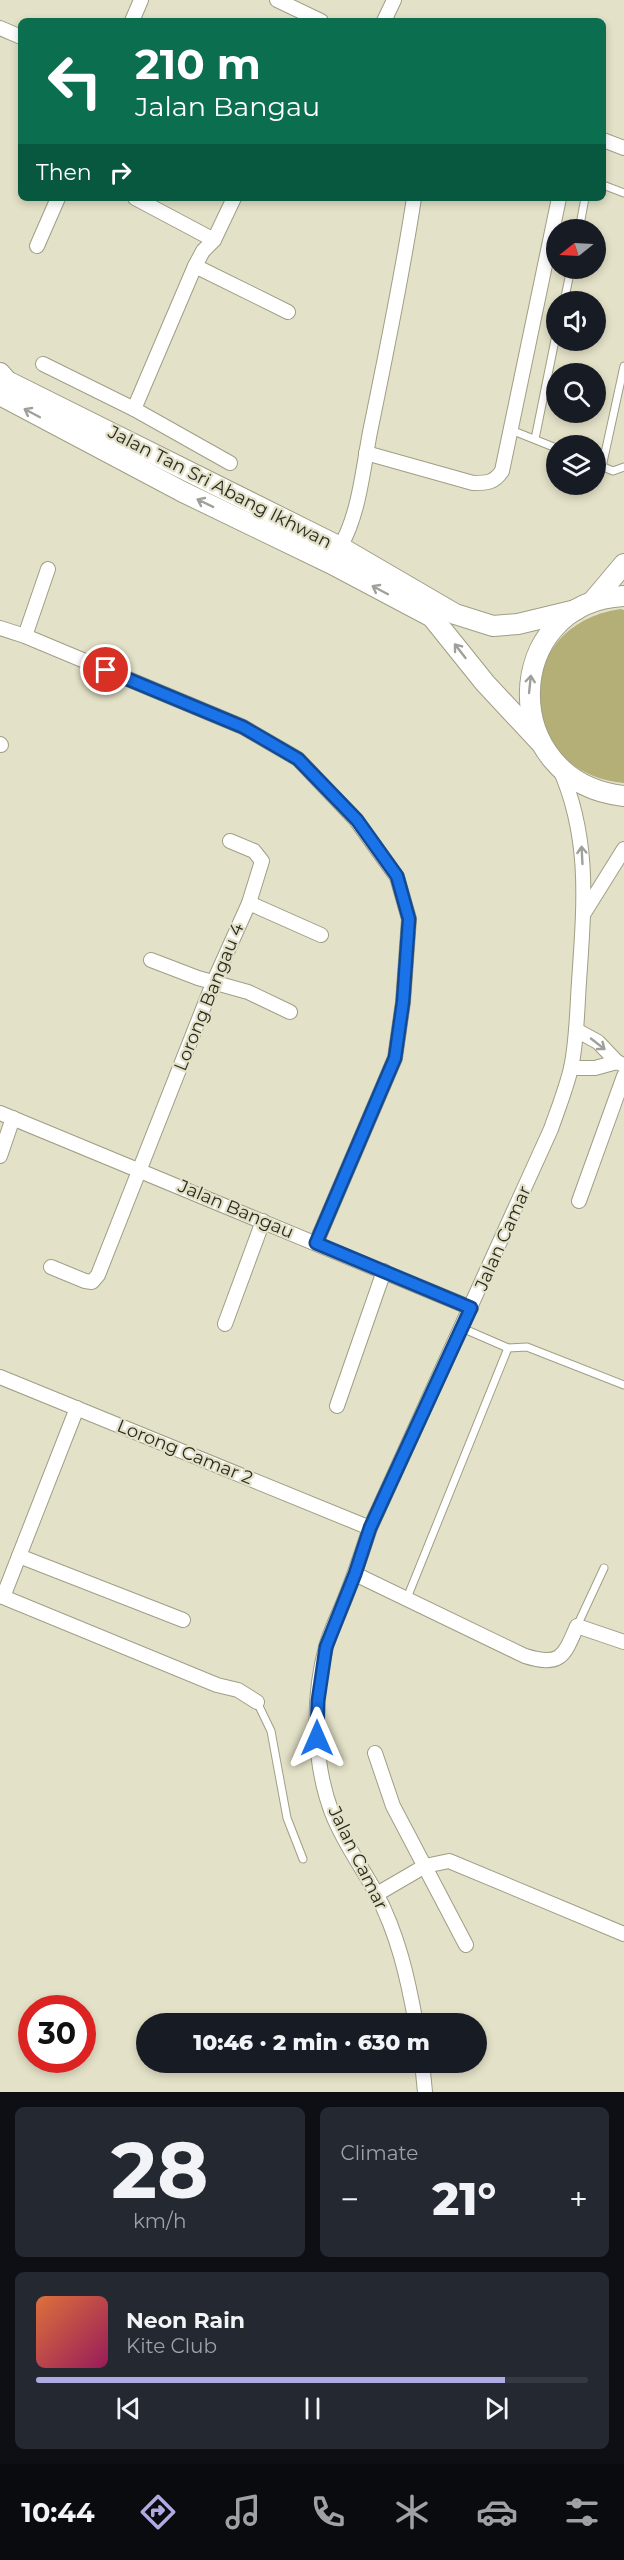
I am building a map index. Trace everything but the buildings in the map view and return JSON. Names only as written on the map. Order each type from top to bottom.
[{"type":"street","points":[[133,18],[141,0]]},
{"type":"street","points":[[277,0],[315,18]]},
{"type":"street","points":[[385,18],[394,0]]},
{"type":"street","points":[[0,28],[18,36]]},
{"type":"street","points":[[606,141],[624,148]]},
{"type":"street","points":[[37,246],[57,201]]},
{"type":"street","points":[[141,201],[214,240]]},
{"type":"street","points":[[134,409],[195,266],[203,251],[214,240],[233,201]]},
{"type":"street","points":[[340,547],[348,534],[366,453],[403,270],[414,201]]},
{"type":"street","points":[[366,453],[473,483],[488,483],[496,479],[502,471],[558,201]]},
{"type":"street","points":[[195,266],[288,312]]},
{"type":"street","points":[[43,364],[134,409],[230,463]]},
{"type":"street","name":"Jalan Tan Sri Abang Ikhwan","points":[[0,374],[7,381],[340,547],[435,611]]},
{"type":"street","name":"Jalan Tan Sri Abang Ikhwan","points":[[0,395],[183,492],[435,611]]},
{"type":"street","points":[[540,742],[531,713],[531,677],[542,645],[557,626],[584,606],[624,564]]},
{"type":"street","points":[[25,636],[48,569]]},
{"type":"street","points":[[435,611],[493,626],[518,624],[624,596]]},
{"type":"street","points":[[435,611],[485,683],[540,742],[559,767],[584,785],[598,791],[624,796]]},
{"type":"street","points":[[0,628],[25,636],[243,727],[298,759],[357,820],[397,876],[409,919],[403,1002],[395,1058],[316,1243]]},
{"type":"street","name":"Jalan Camar","points":[[414,2013],[406,1970],[377,1894],[356,1861],[333,1814],[323,1778],[317,1738],[318,1701],[326,1647],[355,1574],[370,1528],[551,1129],[571,1068],[576,1030],[583,914],[580,832],[569,790],[559,767]]},
{"type":"street","name":"Lorong Bangau 4","points":[[51,1267],[85,1281],[92,1282],[98,1275],[214,981],[249,903],[262,861],[254,851],[230,841]]},
{"type":"street","name":"Jalan Camar","points":[[583,914],[624,849]]},
{"type":"street","points":[[249,903],[321,935]]},
{"type":"street","points":[[151,960],[198,978],[248,992],[290,1012]]},
{"type":"street","points":[[576,1030],[598,1042],[621,1063]]},
{"type":"street","points":[[571,1068],[595,1068],[621,1063]]},
{"type":"street","points":[[579,1201],[624,1076]]},
{"type":"street","points":[[0,1156],[7,1115]]},
{"type":"street","name":"Jalan Bangau","points":[[7,1115],[471,1308]]},
{"type":"street","points":[[225,1324],[263,1221]]},
{"type":"street","points":[[337,1406],[384,1271]]},
{"type":"street","name":"Lorong Camar 2","points":[[0,1377],[370,1528]]},
{"type":"street","points":[[77,1408],[2,1596],[217,1685],[238,1690],[257,1702]]},
{"type":"street","points":[[19,1556],[183,1620]]},
{"type":"street","points":[[355,1574],[525,1656],[542,1661],[553,1660],[564,1655],[577,1626],[624,1641]]},
{"type":"street","points":[[375,1753],[393,1806],[466,1945]]},
{"type":"street","points":[[377,1894],[425,1866],[449,1861],[624,1934]]},
{"type":"street","points":[[423,2073],[425,2092]]},
{"type":"lane","points":[[606,186],[624,193]]},
{"type":"lane","points":[[581,219],[584,201]]},
{"type":"lane","points":[[535,440],[553,351]]},
{"type":"lane","points":[[606,437],[624,366]]},
{"type":"lane","points":[[511,430],[546,444]]},
{"type":"lane","points":[[606,468],[613,471],[624,467]]},
{"type":"lane","points":[[462,1328],[508,1348],[527,1347],[624,1385]]},
{"type":"lane","points":[[407,1598],[508,1348]]},
{"type":"lane","points":[[577,1626],[604,1568]]},
{"type":"lane","points":[[257,1702],[271,1731],[287,1818],[303,1859]]},
{"type":"shaded area","points":[[624,610],[624,783],[587,773],[561,754],[544,728],[538,698],[543,668],[558,642],[584,621]]},
{"type":"route","points":[[106,670],[243,727],[298,759],[357,820],[397,876],[409,919],[403,1002],[395,1058],[316,1243],[471,1308],[370,1528],[355,1574],[326,1647],[318,1701],[317,1738]]}]
